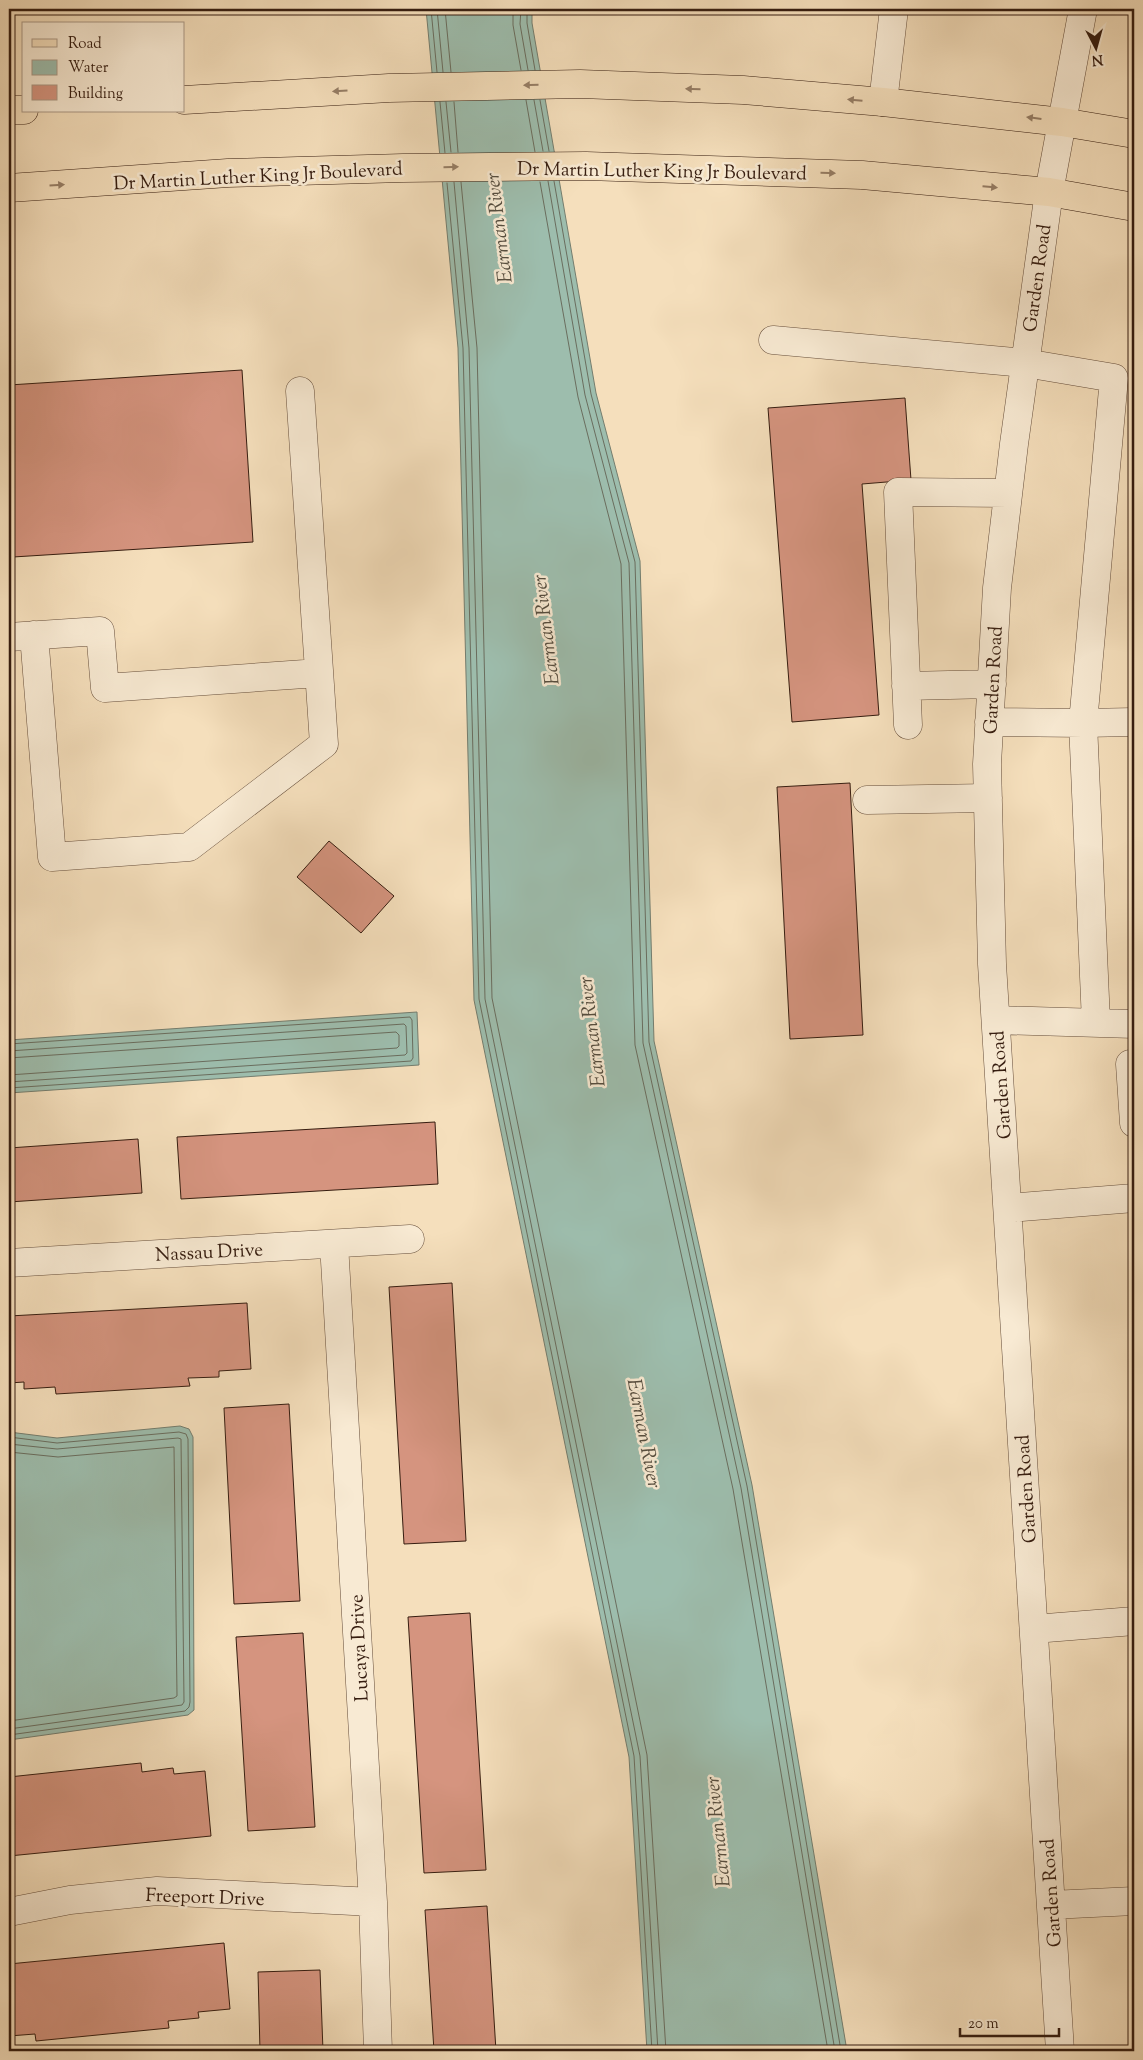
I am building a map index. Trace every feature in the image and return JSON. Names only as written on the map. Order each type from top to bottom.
[{"type":"main road","points":[[185,100],[389,88],[580,84],[743,90],[883,102],[1062,122],[1134,134]]},
{"type":"main road","points":[[9,110],[22,110]]},
{"type":"main road","name":"Dr Martin Luther King Jr Boulevard","points":[[9,188],[228,173],[402,168],[586,166],[862,175],[1049,192],[1134,207]]},
{"type":"street","points":[[883,102],[894,9]]},
{"type":"street","name":"Garden Road","points":[[1060,2051],[992,964],[987,764],[997,588],[1008,493],[1049,192],[1083,9]]},
{"type":"street","points":[[773,340],[1025,363],[1124,376],[1083,724],[1096,1022]]},
{"type":"street","points":[[300,390],[324,744],[189,847],[52,857],[21,636],[100,631],[105,688],[319,673]]},
{"type":"street","points":[[908,726],[898,492],[1008,493]]},
{"type":"street","points":[[906,686],[992,684]]},
{"type":"street","points":[[989,722],[1083,724],[1134,722]]},
{"type":"street","points":[[867,800],[988,798]]},
{"type":"street","points":[[996,1020],[1134,1024]]},
{"type":"street","points":[[1130,1064],[1134,1123]]},
{"type":"street","points":[[1008,1208],[1134,1198]]},
{"type":"street","name":"Nassau Drive","points":[[9,1263],[410,1239]]},
{"type":"street","name":"Lucaya Drive","points":[[334,1244],[372,1902],[378,2051]]},
{"type":"street","points":[[1034,1629],[1134,1621]]},
{"type":"street","name":"Freeport Drive","points":[[9,1912],[70,1900],[157,1891],[372,1902]]},
{"type":"street","points":[[1051,1905],[1134,1901]]},
{"type":"water","name":"Earman River","points":[[426,9],[532,9],[532,23],[596,393],[640,561],[654,1041],[752,1485],[847,2051],[647,2051],[629,1757],[474,1000],[458,348]]},
{"type":"water","points":[[417,1012],[419,1065],[9,1093],[9,1040]]},
{"type":"water","points":[[180,1426],[189,1429],[193,1437],[194,1710],[188,1715],[9,1740],[9,1432],[57,1438]]},
{"type":"building","points":[[242,370],[253,542],[13,557],[9,497],[9,385]]},
{"type":"building","points":[[905,398],[911,480],[862,484],[879,715],[792,722],[768,408]]},
{"type":"building","points":[[1129,772],[1134,772],[1134,854]]},
{"type":"building","points":[[850,783],[863,1035],[790,1039],[777,787]]},
{"type":"building","points":[[329,841],[394,896],[361,933],[297,877]]},
{"type":"building","points":[[435,1122],[438,1184],[181,1199],[177,1137]]},
{"type":"building","points":[[138,1139],[142,1193],[9,1202],[9,1148]]},
{"type":"building","points":[[452,1283],[466,1541],[404,1544],[389,1287]]},
{"type":"building","points":[[247,1303],[251,1369],[219,1371],[219,1377],[188,1378],[190,1386],[56,1394],[55,1387],[24,1389],[24,1382],[9,1383],[9,1316]]},
{"type":"building","points":[[289,1404],[300,1601],[234,1604],[224,1408]]},
{"type":"building","points":[[470,1613],[486,1870],[424,1873],[408,1617]]},
{"type":"building","points":[[303,1633],[315,1827],[248,1831],[236,1637]]},
{"type":"building","points":[[141,1763],[142,1772],[173,1768],[174,1774],[205,1771],[211,1836],[9,1856],[9,1777]]},
{"type":"building","points":[[487,1906],[496,2051],[434,2051],[425,1910]]},
{"type":"building","points":[[224,1943],[230,2009],[198,2012],[199,2018],[168,2021],[169,2028],[36,2041],[35,2034],[9,2036],[9,1964]]},
{"type":"building","points":[[320,1970],[323,2051],[260,2051],[258,1972]]}]
